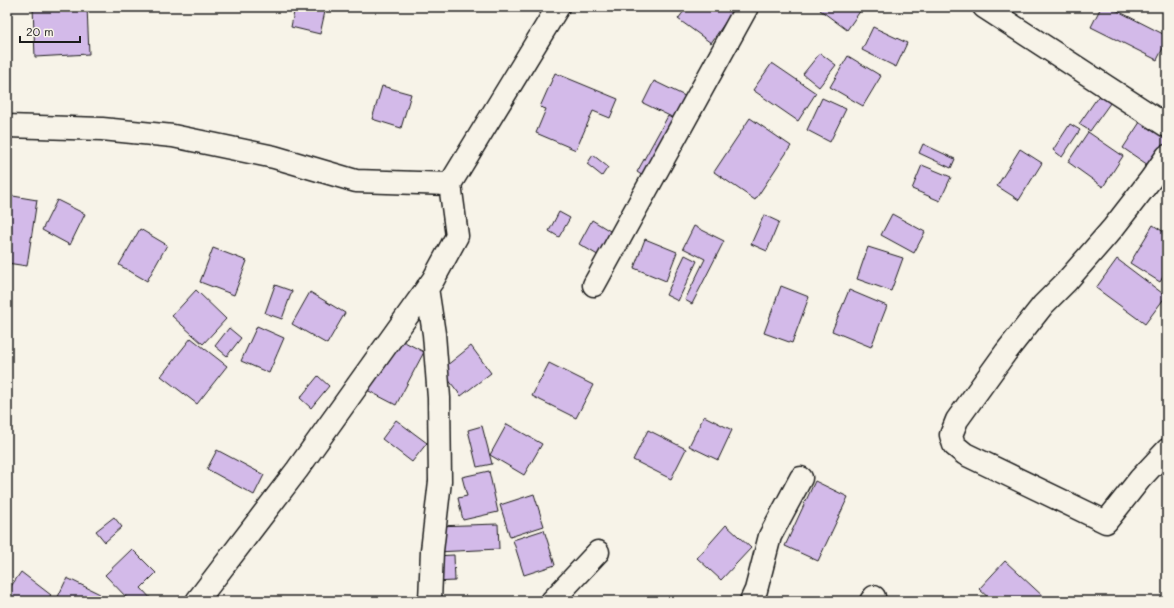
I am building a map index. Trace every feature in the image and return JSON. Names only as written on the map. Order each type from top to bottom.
[{"type":"street","points":[[197,601],[297,470],[433,280],[457,236],[450,184],[558,7]]},
{"type":"street","points":[[594,285],[747,7]]},
{"type":"street","points":[[984,7],[1167,126]]},
{"type":"street","points":[[7,126],[102,129],[173,136],[274,157],[356,181],[450,184]]},
{"type":"street","points":[[1167,156],[1113,228],[1044,306],[1006,352],[957,420],[951,435],[954,445],[965,454],[1106,522],[1140,479],[1167,450]]},
{"type":"street","points":[[427,288],[434,334],[439,414],[440,481],[432,551],[430,601]]},
{"type":"street","points":[[751,601],[756,590],[770,536],[801,478]]},
{"type":"street","points":[[552,601],[598,552]]},
{"type":"building","points":[[33,7],[87,7],[89,54],[35,57]]},
{"type":"building","points":[[295,7],[326,7],[320,34],[291,27]]},
{"type":"building","points":[[687,7],[728,7],[733,11],[711,43],[678,19]]},
{"type":"building","points":[[822,7],[863,7],[847,30],[820,10]]},
{"type":"building","points":[[1101,7],[1110,7],[1167,36],[1167,40],[1157,60],[1091,27]]},
{"type":"building","points":[[873,27],[907,43],[896,67],[862,50]]},
{"type":"building","points":[[820,53],[836,65],[819,87],[803,74]]},
{"type":"building","points":[[848,56],[881,76],[863,106],[830,87]]},
{"type":"building","points":[[772,63],[816,93],[798,121],[753,90]]},
{"type":"building","points":[[555,73],[618,99],[610,118],[593,111],[576,150],[536,133],[546,109],[540,107]]},
{"type":"building","points":[[654,81],[687,97],[676,119],[643,103]]},
{"type":"building","points":[[382,86],[411,94],[401,128],[372,119]]},
{"type":"building","points":[[1102,91],[1113,99],[1090,131],[1079,124]]},
{"type":"building","points":[[822,98],[846,109],[830,142],[807,130]]},
{"type":"building","points":[[668,116],[678,122],[646,178],[637,172]]},
{"type":"building","points":[[1144,116],[1167,132],[1167,144],[1151,167],[1123,148]]},
{"type":"building","points":[[750,118],[791,146],[755,200],[714,172]]},
{"type":"building","points":[[1070,124],[1080,130],[1062,157],[1053,150]]},
{"type":"building","points":[[1088,132],[1123,156],[1103,187],[1068,162]]},
{"type":"building","points":[[923,144],[955,159],[951,168],[919,153]]},
{"type":"building","points":[[1020,149],[1042,163],[1019,200],[997,186]]},
{"type":"building","points":[[593,155],[608,167],[602,176],[587,164]]},
{"type":"building","points":[[922,165],[951,177],[940,201],[912,189]]},
{"type":"building","points":[[7,195],[37,200],[27,266],[7,263]]},
{"type":"building","points":[[57,200],[85,214],[70,245],[42,230]]},
{"type":"building","points":[[559,212],[570,218],[559,237],[549,231]]},
{"type":"building","points":[[892,214],[925,232],[914,253],[881,235]]},
{"type":"building","points":[[764,215],[779,222],[767,251],[751,244]]},
{"type":"building","points":[[592,220],[615,234],[601,257],[579,244]]},
{"type":"building","points":[[1153,225],[1167,234],[1167,270],[1160,282],[1130,263]]},
{"type":"building","points":[[694,226],[724,241],[692,304],[685,300],[705,259],[683,248]]},
{"type":"building","points":[[140,229],[167,245],[147,281],[119,265]]},
{"type":"building","points":[[645,239],[677,252],[666,281],[634,268]]},
{"type":"building","points":[[868,247],[903,258],[891,291],[857,279]]},
{"type":"building","points":[[213,248],[247,261],[234,295],[200,282]]},
{"type":"building","points":[[685,255],[697,261],[678,301],[666,295]]},
{"type":"building","points":[[1117,259],[1166,296],[1145,324],[1096,288]]},
{"type":"building","points":[[275,285],[292,291],[282,319],[265,313]]},
{"type":"building","points":[[781,286],[809,297],[792,343],[764,333]]},
{"type":"building","points":[[196,290],[226,319],[203,344],[172,316]]},
{"type":"building","points":[[849,290],[887,306],[871,347],[832,331]]},
{"type":"building","points":[[310,292],[345,313],[327,344],[292,324]]},
{"type":"building","points":[[257,326],[284,338],[269,373],[241,361]]},
{"type":"building","points":[[229,328],[241,338],[227,356],[215,346]]},
{"type":"building","points":[[395,337],[424,352],[396,405],[367,390]]},
{"type":"building","points":[[191,338],[227,366],[197,404],[161,376]]},
{"type":"building","points":[[471,346],[491,373],[461,396],[441,370]]},
{"type":"building","points":[[549,363],[593,385],[576,418],[532,396]]},
{"type":"building","points":[[318,376],[329,386],[311,408],[300,398]]},
{"type":"building","points":[[704,416],[732,430],[718,460],[689,446]]},
{"type":"building","points":[[396,420],[427,443],[412,462],[382,439]]},
{"type":"building","points":[[507,424],[542,444],[524,475],[490,455]]},
{"type":"building","points":[[482,426],[492,464],[477,467],[468,430]]},
{"type":"building","points":[[648,430],[686,449],[671,479],[633,460]]},
{"type":"building","points":[[217,450],[264,475],[254,495],[207,469]]},
{"type":"building","points":[[489,471],[498,512],[463,520],[458,498],[467,496],[462,477]]},
{"type":"building","points":[[815,481],[848,497],[818,561],[785,546]]},
{"type":"building","points":[[534,494],[544,526],[510,537],[500,505]]},
{"type":"building","points":[[114,517],[122,527],[105,542],[96,531]]},
{"type":"building","points":[[498,524],[499,549],[436,552],[435,526]]},
{"type":"building","points":[[726,525],[751,548],[721,580],[697,558]]},
{"type":"building","points":[[544,530],[555,565],[524,575],[513,540]]},
{"type":"building","points":[[132,549],[156,573],[141,588],[153,601],[130,601],[105,575]]},
{"type":"building","points":[[454,555],[455,581],[435,582],[434,556]]},
{"type":"building","points":[[1005,561],[1047,600],[992,601],[979,589]]},
{"type":"building","points":[[21,572],[51,595],[46,601],[7,601],[7,592]]},
{"type":"building","points":[[67,578],[100,594],[97,601],[56,601]]}]
